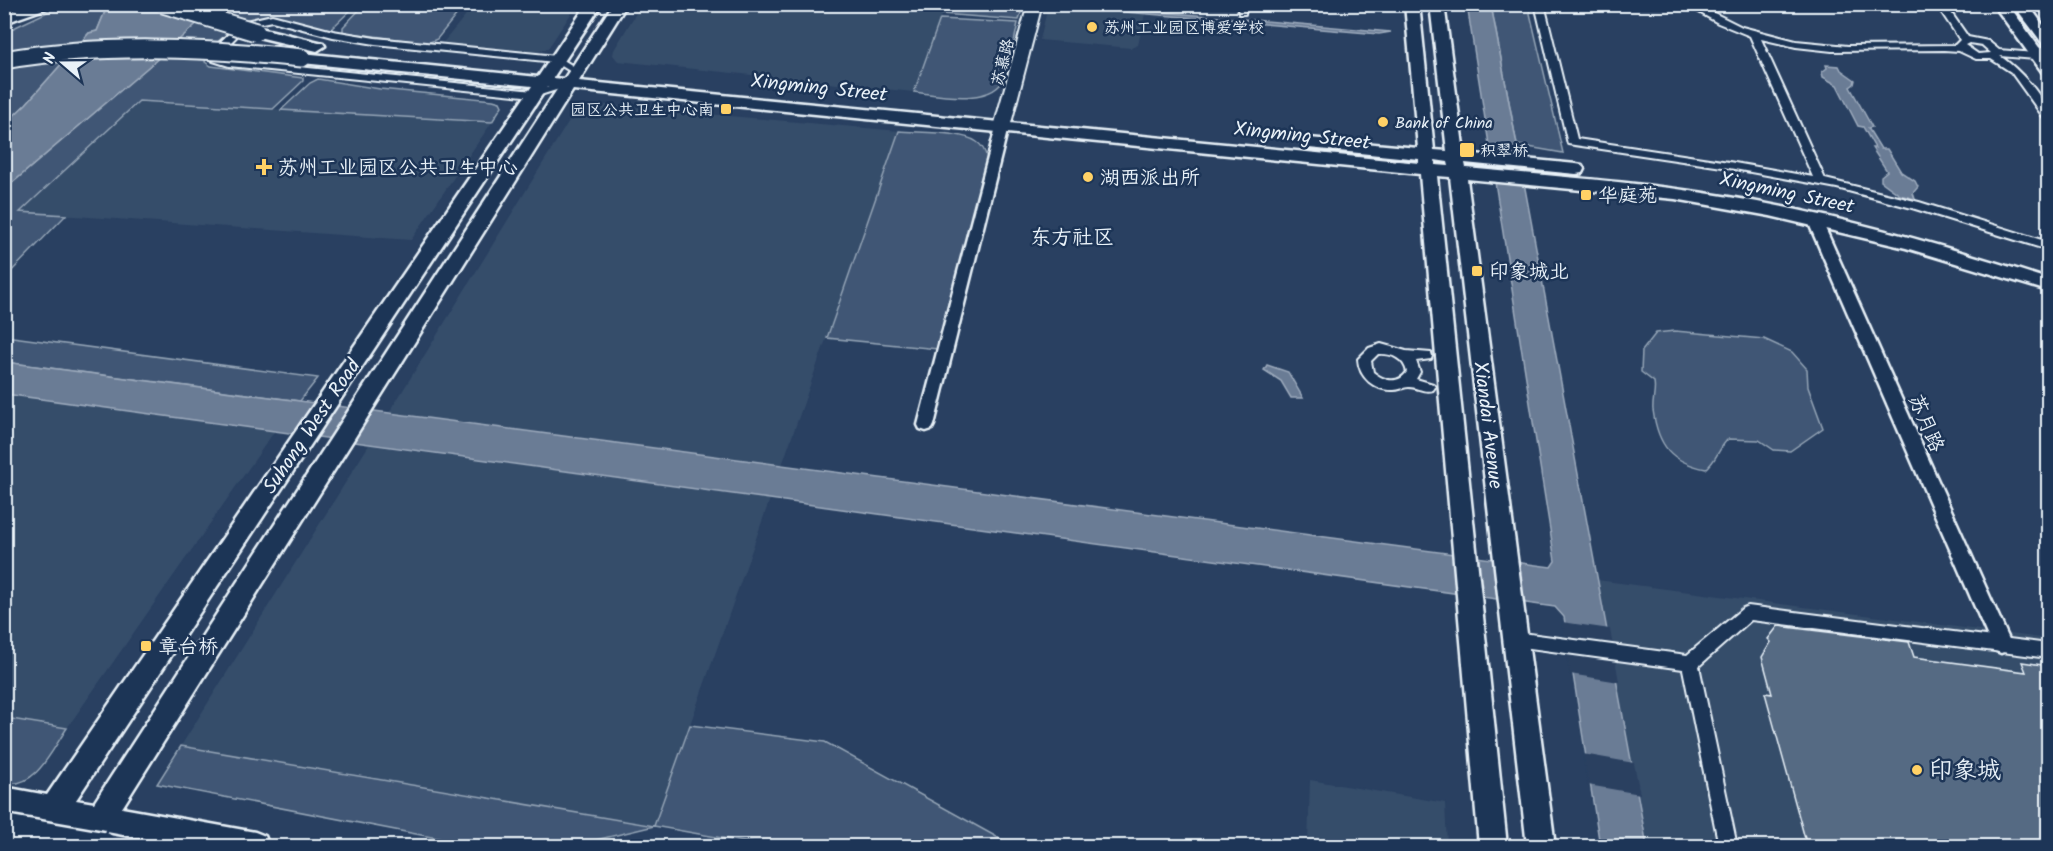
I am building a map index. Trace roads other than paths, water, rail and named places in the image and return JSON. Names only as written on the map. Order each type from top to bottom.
[{"type":"highway","points":[[6,12],[25,4]]},
{"type":"highway","points":[[6,12],[45,4]]},
{"type":"highway","points":[[163,4],[256,32],[317,46]]},
{"type":"highway","points":[[201,4],[227,21],[256,32]]},
{"type":"highway","points":[[4,60],[72,51],[134,47],[219,50],[302,58]]},
{"type":"highway","points":[[4,829],[102,833]]},
{"type":"main road","points":[[6,12],[36,4]]},
{"type":"main road","name":"Suhong West Road","points":[[28,846],[595,4]]},
{"type":"main road","name":"Suhong West Road","points":[[82,846],[102,833],[362,407],[620,4]]},
{"type":"main road","name":"苏慕路","points":[[1004,121],[1035,4]]},
{"type":"main road","name":"Xiandai Avenue","points":[[1412,4],[1493,846]]},
{"type":"main road","name":"Xiandai Avenue","points":[[1437,4],[1541,846]]},
{"type":"main road","points":[[2000,4],[2043,54],[2049,70]]},
{"type":"main road","points":[[2020,4],[2049,41]]},
{"type":"main road","points":[[317,46],[545,76]]},
{"type":"main road","points":[[302,58],[545,76]]},
{"type":"main road","name":"Xingming Street","points":[[545,76],[1530,172],[1672,180],[1777,197],[1904,227],[2049,271]]},
{"type":"main road","name":"Xingming Street","points":[[1530,172],[1685,195],[1814,219],[1904,241],[2049,285]]},
{"type":"main road","points":[[4,800],[54,810],[102,833],[255,846]]},
{"type":"street","points":[[1539,4],[1572,142],[1821,182],[1915,205],[2049,246]]},
{"type":"street","points":[[1689,4],[1713,19],[1753,32],[1821,48],[1874,48],[1963,44],[1979,41],[2014,70],[2049,116]]},
{"type":"street","points":[[1940,4],[1963,44],[1976,56],[1994,52],[2043,54]]},
{"type":"street","points":[[545,76],[332,34],[274,18],[244,24],[214,53],[215,58],[220,61],[238,64],[572,78]]},
{"type":"street","points":[[1753,32],[1821,182]]},
{"type":"street","points":[[926,425],[1004,121]]},
{"type":"street","name":"苏月路","points":[[1814,219],[2001,644]]},
{"type":"street","points":[[1404,356],[1413,367],[1412,378],[1393,386],[1370,377],[1363,365],[1364,359],[1374,351],[1390,350],[1404,356],[1426,356]]},
{"type":"street","points":[[1407,382],[1428,387]]},
{"type":"street","points":[[1515,639],[1690,663],[1748,613],[2049,651]]},
{"type":"street","points":[[1690,663],[1728,846]]},
{"type":"place","name":"苏州工业园区博爱学校","points":[[1092,27]]},
{"type":"place","name":"园区公共卫生中心南","points":[[726,109]]},
{"type":"place","name":"Bank of China","points":[[1383,122]]},
{"type":"place","name":"积翠桥","points":[[1467,150]]},
{"type":"place","name":"苏州工业园区公共卫生中心","points":[[264,167]]},
{"type":"place","name":"湖西派出所","points":[[1088,177]]},
{"type":"place","name":"华庭苑","points":[[1586,195]]},
{"type":"place","name":"印象城北","points":[[1477,271]]},
{"type":"place","name":"章台桥","points":[[146,646]]},
{"type":"place","name":"印象城","points":[[1917,770]]},
{"type":"district","name":"东方社区","points":[[1072,237]]}]
